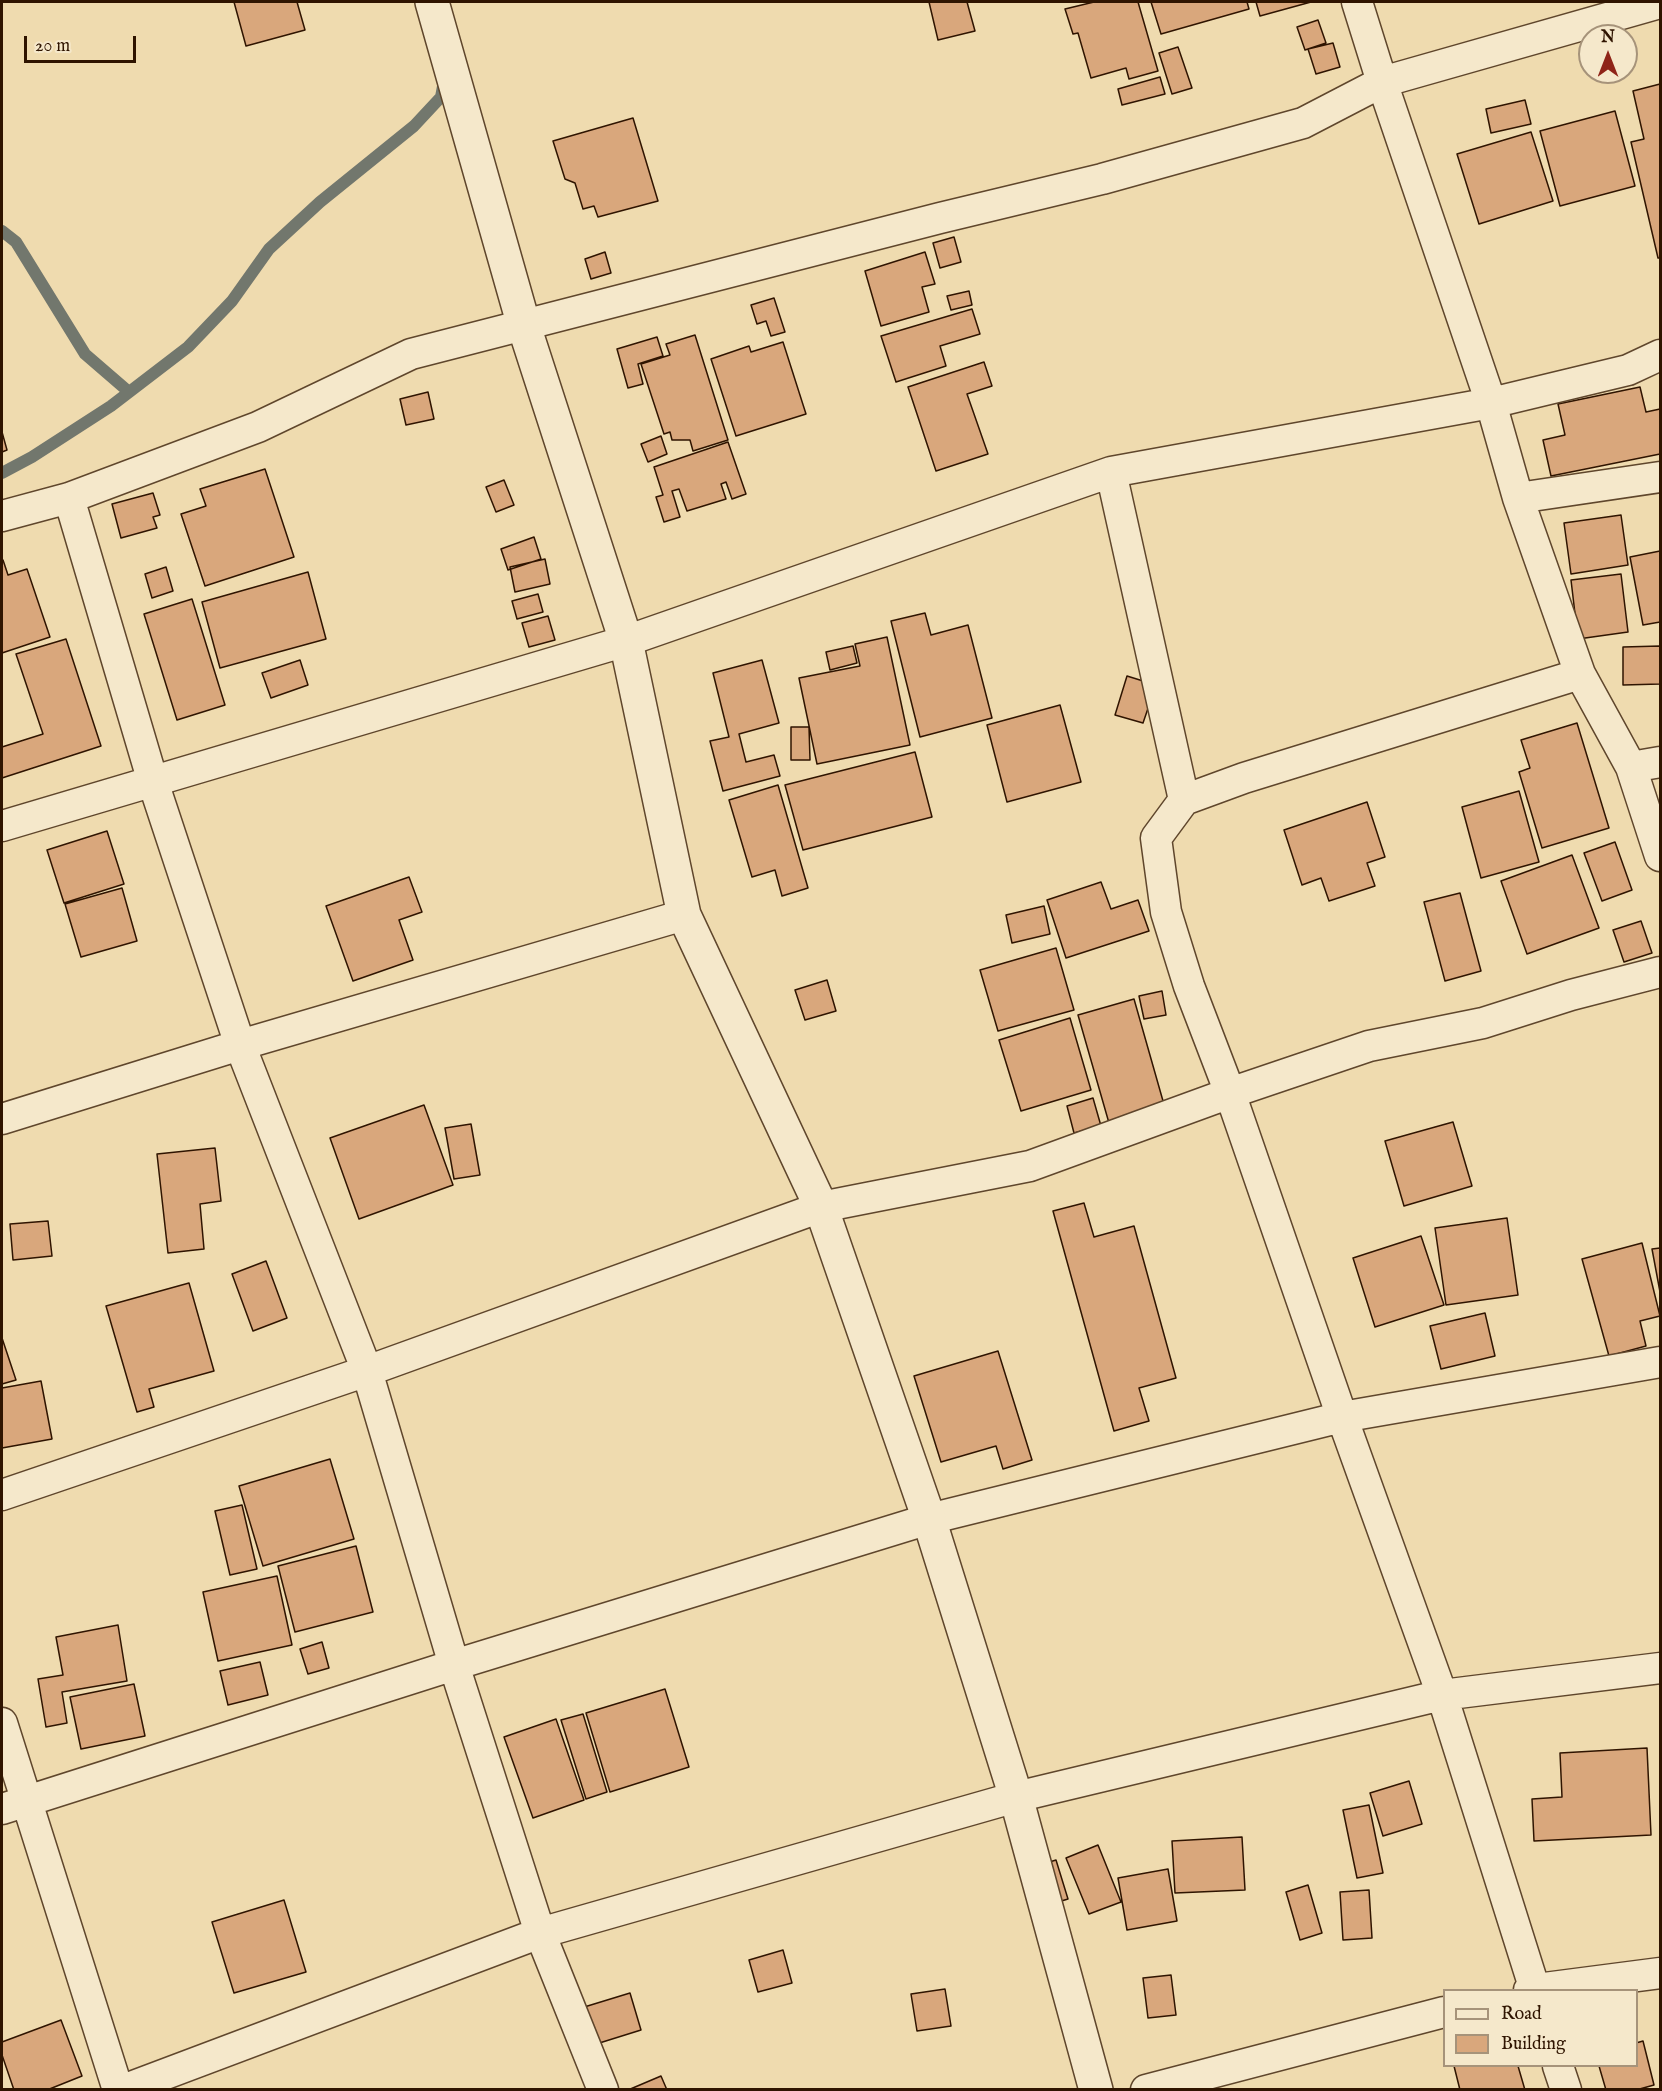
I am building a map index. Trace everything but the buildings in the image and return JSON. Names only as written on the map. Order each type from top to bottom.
[{"type":"street","points":[[432,2],[524,326],[626,641],[684,915],[820,1207],[929,1519],[1016,1797],[1096,2090]]},
{"type":"street","points":[[1357,2],[1491,403],[1518,498],[1580,674],[1631,767],[1660,856]]},
{"type":"street","points":[[2,516],[69,498],[258,427],[411,354],[940,218],[1102,179],[1303,123],[1382,82],[1660,3]]},
{"type":"street","points":[[2,825],[626,641],[1111,472],[1491,403],[1628,370],[1660,355]]},
{"type":"street","points":[[1111,472],[1184,800]]},
{"type":"street","points":[[1518,498],[1660,477]]},
{"type":"street","points":[[69,498],[153,782],[240,1045],[367,1371],[454,1665],[540,1933],[603,2090]]},
{"type":"street","points":[[1533,1989],[1442,1695],[1342,1418],[1230,1093],[1190,986],[1166,912],[1156,838],[1184,800],[1255,775],[1580,674]]},
{"type":"street","points":[[1631,767],[1660,762]]},
{"type":"street","points":[[2,1119],[240,1045],[684,915]]},
{"type":"street","points":[[2,1495],[367,1371],[820,1207],[1030,1166],[1230,1093],[1369,1046],[1483,1023],[1571,994],[1660,972]]},
{"type":"street","points":[[13,1805],[454,1665],[929,1519],[1342,1418],[1660,1362]]},
{"type":"street","points":[[123,2090],[540,1933],[1016,1797],[1442,1695],[1660,1668]]},
{"type":"street","points":[[2,1723],[13,1805],[117,2090]]},
{"type":"street","points":[[1540,1989],[1660,1973]]},
{"type":"street","points":[[1146,2090],[1443,2012]]},
{"type":"street","points":[[1558,2067],[1566,2090]]},
{"type":"waterway","points":[[2,473],[32,457],[111,406],[188,347],[232,301],[269,249],[320,202],[414,126],[441,97],[444,81]]},
{"type":"waterway","points":[[2,231],[16,242],[85,354],[129,392]]}]
